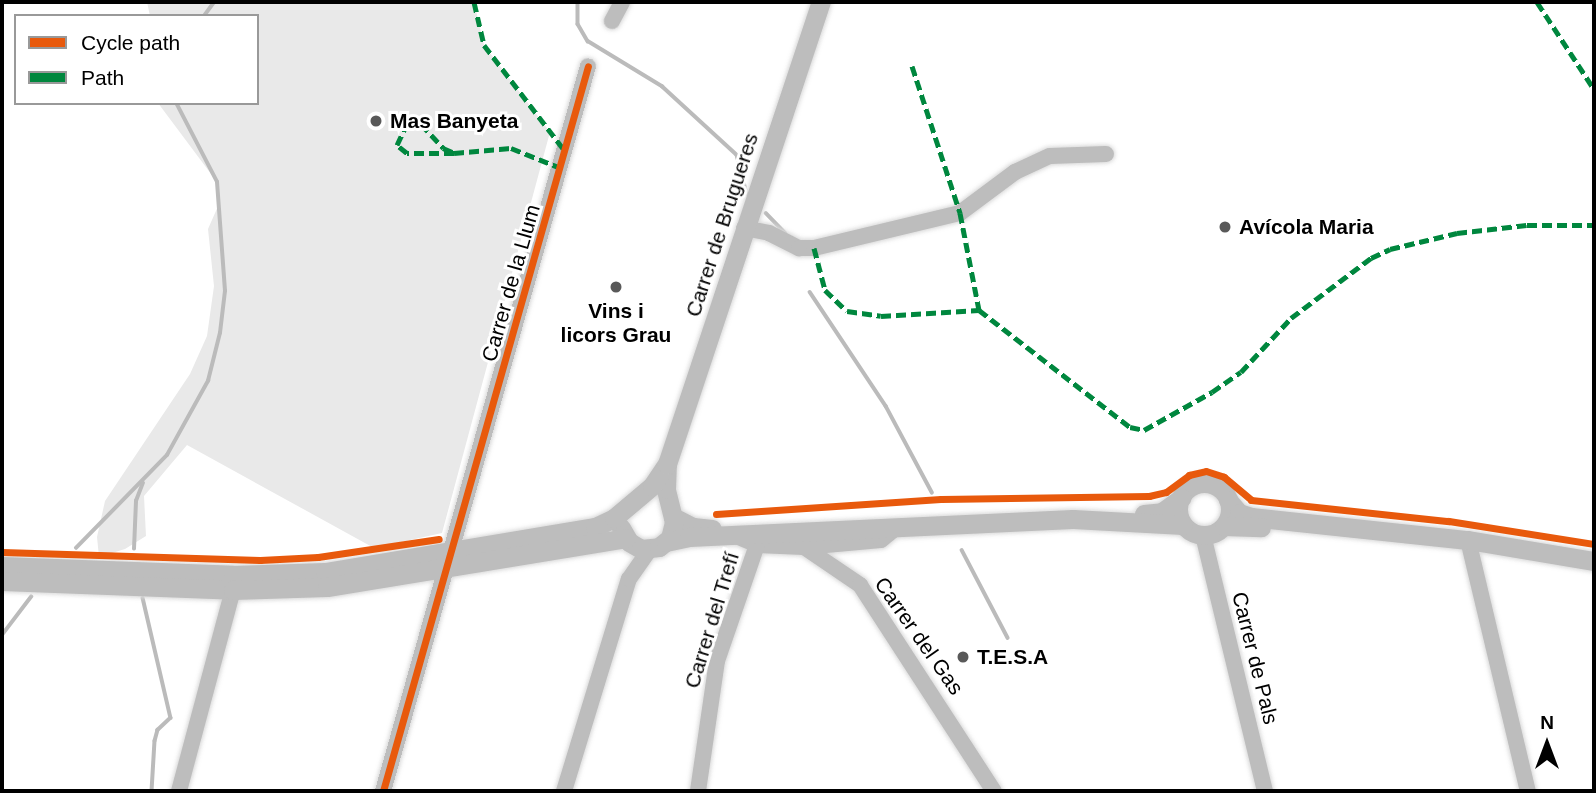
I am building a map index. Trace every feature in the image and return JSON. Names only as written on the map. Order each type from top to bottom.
[{"type":"main road","name":"Carrer de Brugueres","points":[[667,464],[821,2]]},
{"type":"main road","points":[[595,534],[632,503],[667,464]]},
{"type":"main road","points":[[658,546],[671,512],[667,464]]},
{"type":"main road","points":[[627,540],[621,524],[632,503],[653,497],[671,512],[709,530],[963,516],[1144,514],[1162,512],[1191,487],[1205,483],[1219,488],[1239,513],[1251,517],[1594,561]]},
{"type":"main road","points":[[1181,498],[1178,510],[1183,525]]},
{"type":"main road","points":[[1224,526],[1230,514],[1228,500]]},
{"type":"main road","points":[[4,571],[233,582],[452,559],[595,534],[658,546],[736,536],[1073,519],[1183,525],[1203,535],[1224,526],[1469,544],[1594,570]]},
{"type":"street","points":[[612,21],[622,2]]},
{"type":"street","name":"Carrer de la Llum","points":[[383,791],[452,559],[588,66]]},
{"type":"street","points":[[744,228],[769,233],[799,248],[814,248],[960,213],[1015,172],[1050,156],[1106,154]]},
{"type":"street","points":[[736,536],[757,545],[804,547],[881,540],[896,528]]},
{"type":"street","name":"Carrer de Pals","points":[[1203,535],[1265,791]]},
{"type":"street","points":[[564,791],[629,579],[627,540]]},
{"type":"street","points":[[1469,544],[1528,791]]},
{"type":"street","name":"Carrer del Trefí","points":[[698,791],[715,669],[757,545]]},
{"type":"street","points":[[629,579],[658,546]]},
{"type":"street","name":"Carrer del Gas","points":[[804,547],[860,585],[994,791]]},
{"type":"street","points":[[179,791],[233,582]]},
{"type":"shaded area","points":[[147,2],[474,2],[484,45],[550,132],[442,533],[374,548],[187,445],[144,496],[146,536],[125,549],[99,557],[97,537],[105,501],[190,374],[207,336],[214,286],[208,229],[219,204],[217,182],[159,105],[259,105],[259,14],[150,14]]},
{"type":"waterway","points":[[205,14],[214,2]]},
{"type":"waterway","points":[[578,2],[578,24],[588,41],[662,86],[737,155],[747,194]]},
{"type":"waterway","points":[[76,548],[167,455],[208,381],[220,333],[225,291],[217,182],[177,105]]},
{"type":"waterway","points":[[766,213],[785,233]]},
{"type":"waterway","points":[[810,292],[886,406],[932,492]]},
{"type":"waterway","points":[[134,549],[136,501],[143,483]]},
{"type":"waterway","points":[[962,550],[1008,638]]},
{"type":"waterway","points":[[2,635],[31,597]]},
{"type":"waterway","points":[[143,598],[171,718],[158,730],[155,741],[152,791]]},
{"type":"marked path","points":[[474,2],[484,45],[565,151]]},
{"type":"marked path","points":[[1537,2],[1594,89]]},
{"type":"marked path","points":[[912,66],[960,213],[979,310],[1130,427],[1144,430],[1212,392],[1241,372],[1291,318],[1371,258],[1390,249],[1457,233],[1527,225],[1594,225]]},
{"type":"marked path","points":[[454,153],[407,153],[397,145],[407,124],[421,124],[443,148],[454,153],[511,148],[561,168]]},
{"type":"marked path","points":[[814,248],[825,290],[847,311],[881,316],[979,310]]},
{"type":"cycle path","points":[[383,791],[588,66]]},
{"type":"cycle path","points":[[716,514],[941,499],[1149,496],[1166,492],[1189,475],[1206,471],[1224,477],[1251,500],[1449,521],[1594,544]]},
{"type":"cycle path","points":[[2,552],[260,560],[318,557],[439,539]]},
{"type":"place","name":"Mas Banyeta","points":[[376,121]]},
{"type":"place","name":"Avícola Maria","points":[[1225,227]]},
{"type":"place","name":"Vins i licors Grau","points":[[616,287]]},
{"type":"place","name":"T.E.S.A","points":[[963,657]]}]
